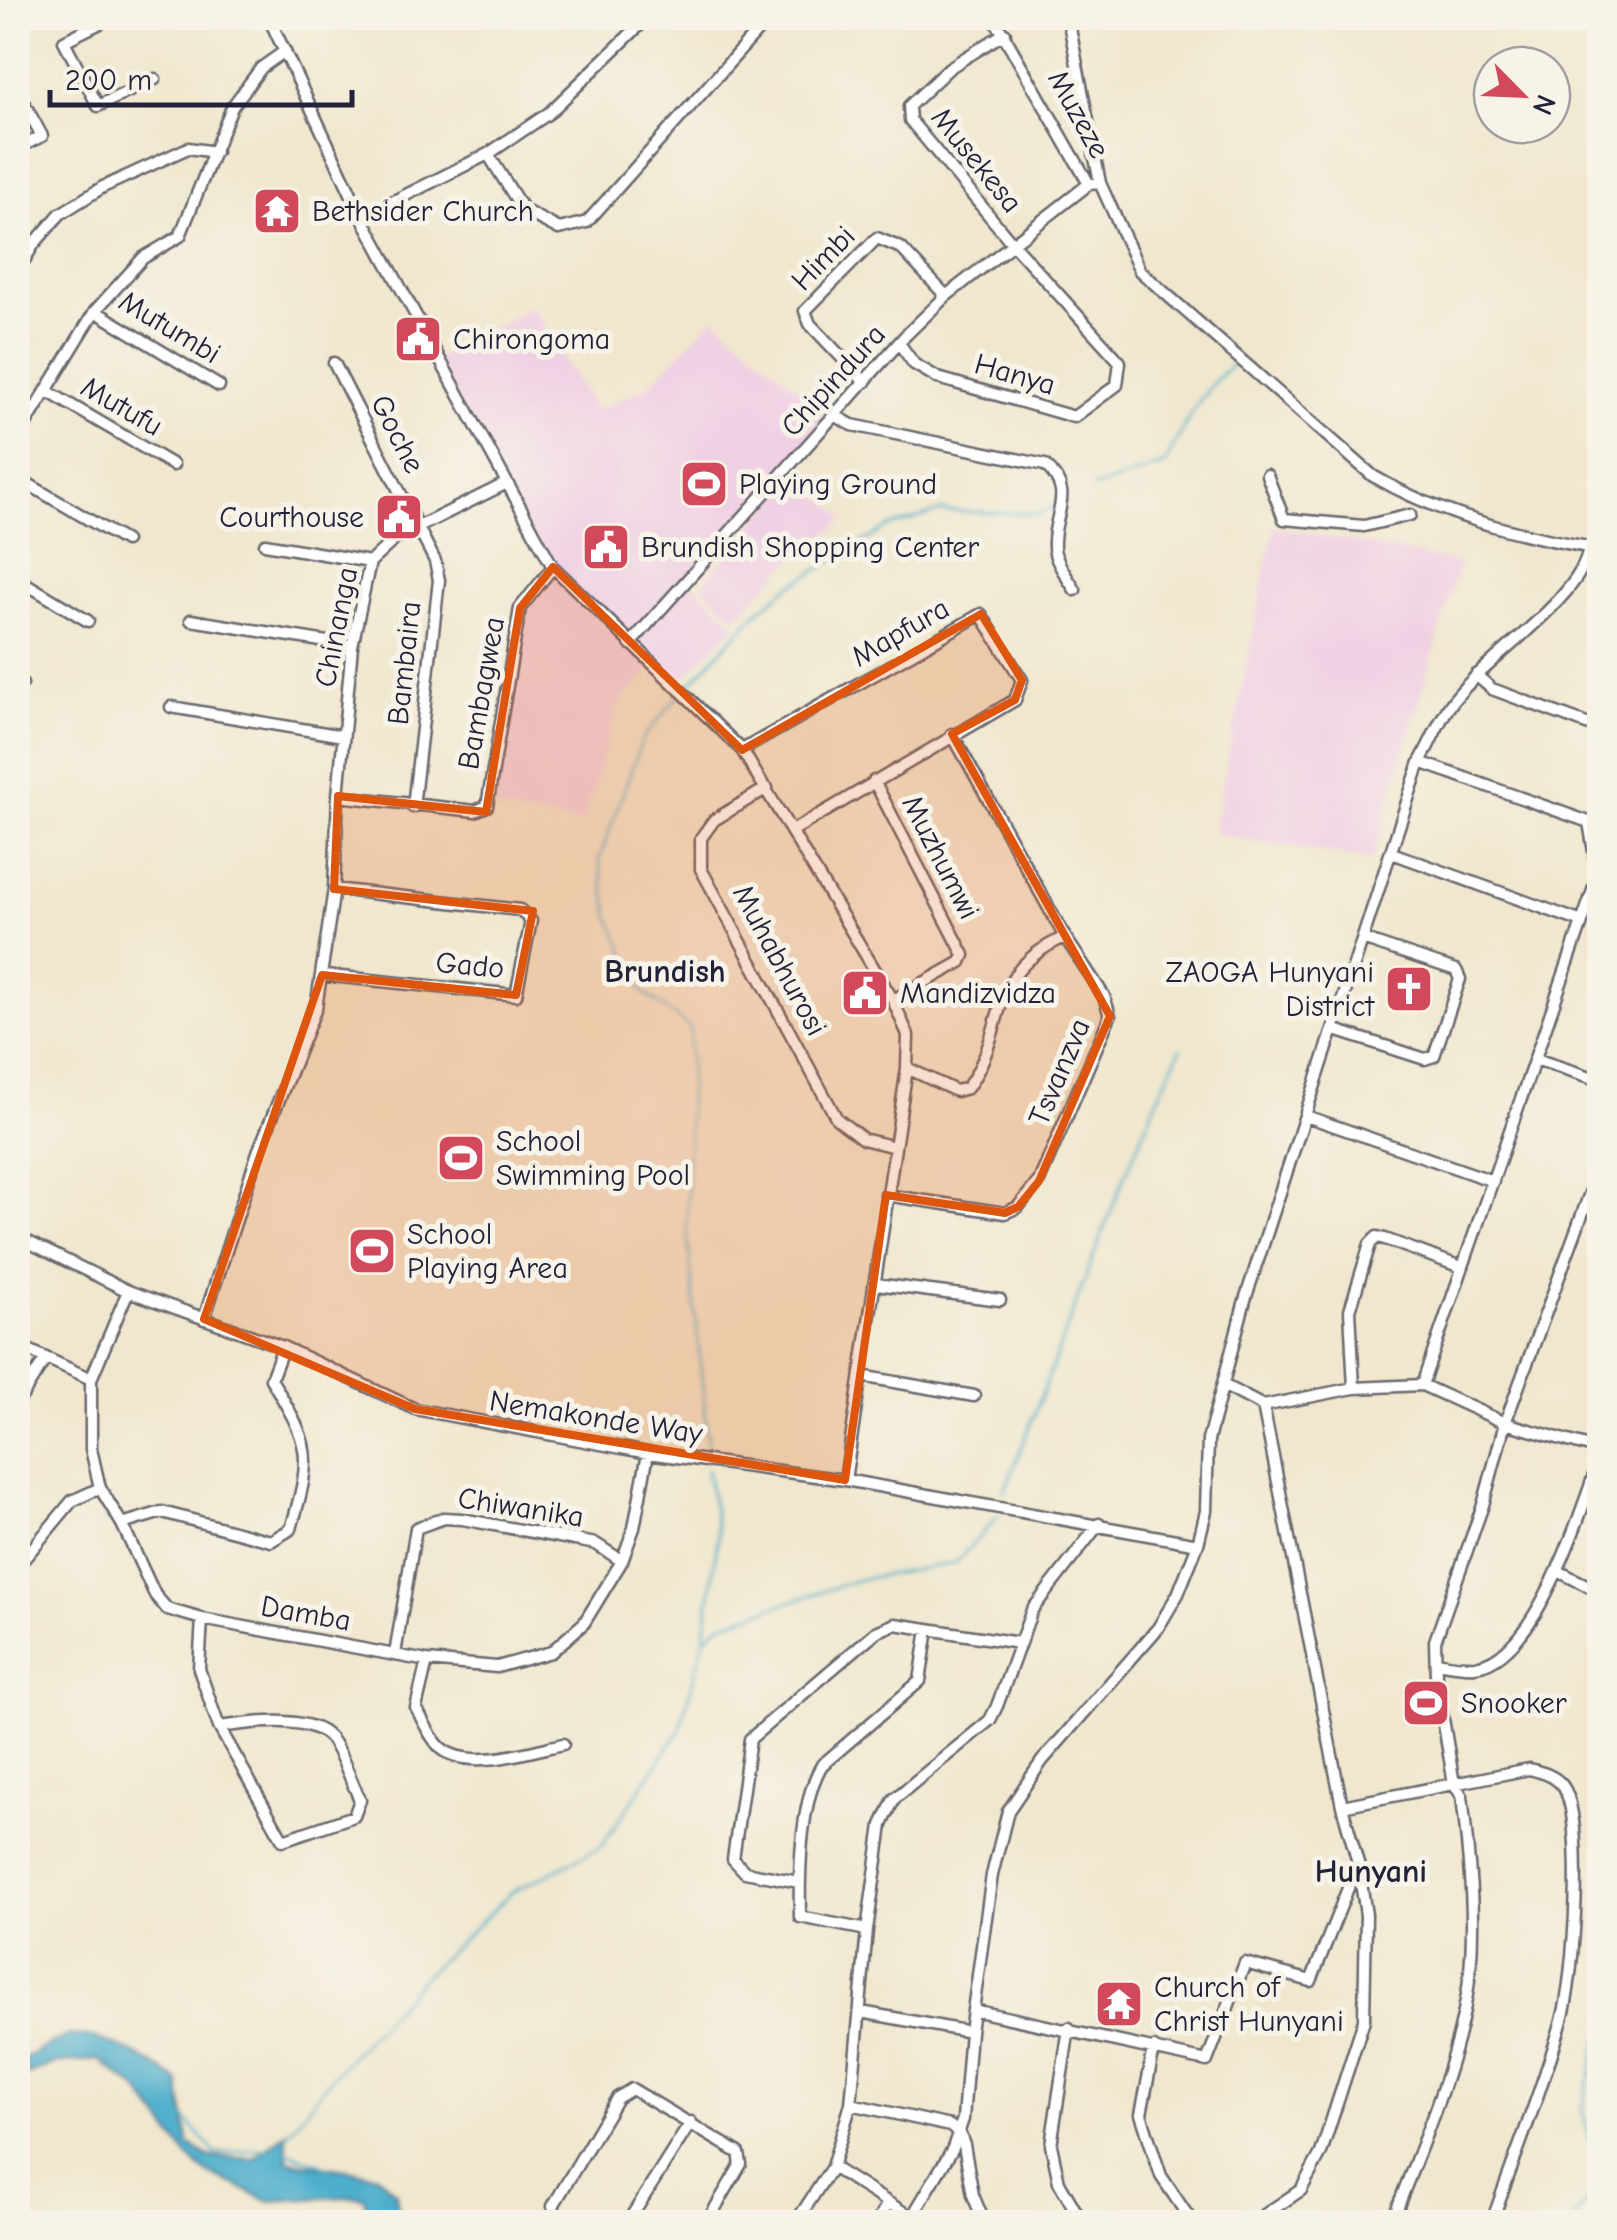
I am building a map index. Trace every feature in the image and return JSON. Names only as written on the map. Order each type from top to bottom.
[{"type":"street","points":[[110,18],[64,41],[98,106],[155,79]]},
{"type":"street","points":[[268,18],[362,217],[554,568],[742,750],[892,1000],[908,1035],[907,1068],[845,1480]]},
{"type":"street","points":[[362,217],[488,154],[549,113],[647,18]]},
{"type":"street","points":[[488,154],[523,210],[559,228],[587,222],[769,18]]},
{"type":"street","name":"Muzeze","points":[[994,18],[1095,184]]},
{"type":"street","points":[[984,2222],[960,2134],[992,1875],[1008,1811],[1042,1761],[1158,1628],[1178,1594],[1198,1544],[1206,1511],[1208,1440],[1246,1300],[1420,762],[1454,698],[1568,591],[1588,565],[1594,548],[1475,522],[1414,500],[1372,476],[1140,272],[1095,184],[1068,18]]},
{"type":"street","name":"Musekesa","points":[[1005,33],[949,68],[909,106],[910,120],[1012,243]]},
{"type":"street","points":[[19,430],[95,310],[143,258],[180,236],[232,107],[262,68],[285,51]]},
{"type":"street","points":[[18,92],[42,136],[18,148]]},
{"type":"street","points":[[18,270],[60,214],[103,187],[188,148],[215,152]]},
{"type":"street","name":"Chipindura","points":[[630,644],[899,343],[946,296],[1095,184]]},
{"type":"street","points":[[18,236],[34,244]]},
{"type":"street","name":"Himbi","points":[[865,382],[810,324],[804,311],[877,238],[901,248],[946,296]]},
{"type":"street","name":"Hanya","points":[[899,343],[914,364],[938,378],[1074,416],[1117,385],[1120,362],[1012,243]]},
{"type":"street","name":"Mutumbi","points":[[95,310],[219,386]]},
{"type":"street","name":"Goche","points":[[334,363],[418,528]]},
{"type":"street","name":"Mutufu","points":[[47,391],[173,464]]},
{"type":"street","points":[[836,416],[852,425],[1045,465],[1057,476],[1062,498],[1053,550],[1075,590]]},
{"type":"street","points":[[1267,475],[1284,520],[1364,526],[1410,515]]},
{"type":"street","points":[[18,478],[125,541]]},
{"type":"street","name":"Chinanga","points":[[204,1319],[258,1152],[316,1008],[334,890],[352,646],[370,562],[396,538],[506,484]]},
{"type":"street","name":"Bambaira","points":[[413,807],[438,580],[436,561],[418,528]]},
{"type":"street","points":[[264,544],[370,562]]},
{"type":"street","name":"Bambagwea","points":[[338,796],[475,812],[487,806],[520,608],[554,568]]},
{"type":"street","points":[[18,580],[88,622]]},
{"type":"street","name":"Mapfura","points":[[742,750],[981,614],[1022,680],[1015,700],[792,831]]},
{"type":"street","points":[[191,620],[352,646]]},
{"type":"street","points":[[1476,675],[1492,689],[1600,729]]},
{"type":"street","points":[[170,706],[343,736]]},
{"type":"street","name":"Tsvanzva","points":[[886,1194],[1004,1212],[1018,1207],[1039,1181],[1110,1016],[1104,996],[1065,937],[952,734]]},
{"type":"street","points":[[1420,762],[1594,824],[1598,876],[1422,1384]]},
{"type":"street","name":"Muzhumwi","points":[[874,781],[964,956],[961,962],[892,1000]]},
{"type":"street","name":"Muhabhurosi","points":[[767,788],[714,820],[701,838],[701,868],[837,1119],[863,1140],[895,1147]]},
{"type":"street","points":[[1392,853],[1582,922]]},
{"type":"street","name":"Gado","points":[[322,975],[516,996],[531,922],[520,910],[334,890]]},
{"type":"street","points":[[907,1068],[956,1091],[967,1088],[980,1071],[1008,982],[1044,947],[1065,937]]},
{"type":"street","points":[[1335,1030],[1425,1059],[1434,1056],[1460,979],[1456,970],[1365,940]]},
{"type":"street","points":[[1535,1059],[1600,1080]]},
{"type":"street","points":[[1306,1116],[1493,1180]]},
{"type":"street","points":[[1392,2222],[1447,2078],[1465,2008],[1473,1896],[1462,1796],[1454,1784],[1434,1641],[1483,1505],[1505,1423],[1600,1166]]},
{"type":"street","name":"Nemakonde Way","points":[[18,1237],[128,1291],[283,1347],[415,1409],[648,1453],[845,1480],[1198,1544]]},
{"type":"street","points":[[1354,1388],[1350,1310],[1370,1244],[1376,1238],[1385,1238],[1461,1267]]},
{"type":"street","points":[[876,1284],[1000,1300]]},
{"type":"street","name":"Damba","points":[[128,1291],[91,1379],[91,1449],[100,1488],[122,1524],[155,1596],[167,1609],[427,1661],[498,1667],[551,1652],[584,1623],[622,1561],[634,1528],[648,1453]]},
{"type":"street","points":[[18,1345],[91,1379]]},
{"type":"street","points":[[122,1524],[162,1512],[272,1541],[291,1529],[306,1479],[306,1448],[300,1428],[272,1378],[283,1347]]},
{"type":"street","points":[[18,1402],[46,1358]]},
{"type":"street","points":[[862,1376],[974,1396]]},
{"type":"street","points":[[1224,1386],[1263,1406],[1354,1388],[1422,1384],[1505,1423],[1600,1450]]},
{"type":"street","points":[[1254,2222],[1301,2190],[1321,2152],[1364,2020],[1366,1914],[1263,1406]]},
{"type":"street","points":[[1436,1662],[1476,1666],[1513,1648],[1558,1571],[1600,1459]]},
{"type":"street","points":[[18,1566],[72,1501],[100,1488]]},
{"type":"street","name":"Chiwanika","points":[[395,1654],[416,1528],[444,1518],[462,1519],[596,1544],[622,1561]]},
{"type":"street","points":[[796,2222],[832,2167],[851,2104],[867,1930],[882,1825],[894,1799],[990,1720],[1032,1610],[1099,1524]]},
{"type":"street","points":[[1558,1571],[1600,1592]]},
{"type":"street","points":[[202,1619],[199,1669],[219,1727],[282,1840],[354,1816],[360,1800],[331,1738],[310,1726],[270,1721],[219,1727]]},
{"type":"street","points":[[800,1882],[745,1872],[733,1859],[750,1739],[876,1632],[896,1624],[1019,1643]]},
{"type":"street","points":[[867,1930],[800,1917],[800,1882],[812,1781],[822,1765],[920,1681],[928,1629]]},
{"type":"street","points":[[427,1661],[416,1708],[438,1746],[455,1757],[496,1758],[563,1744]]},
{"type":"street","points":[[1342,1806],[1529,1769],[1548,1774],[1564,1786],[1571,1808],[1575,1867],[1572,1974],[1563,2018],[1492,2222]]},
{"type":"street","points":[[973,2010],[1207,2060],[1246,1963],[1311,1981],[1358,1863]]},
{"type":"street","points":[[861,2012],[970,2032]]},
{"type":"street","points":[[1069,2028],[1052,2145],[1059,2182],[1082,2222]]},
{"type":"street","points":[[1154,2048],[1140,2114],[1160,2176],[1192,2222]]},
{"type":"street","points":[[558,2222],[553,2206],[617,2098],[632,2089],[738,2152],[741,2164],[707,2222]]},
{"type":"street","points":[[851,2104],[950,2126],[960,2134]]},
{"type":"street","points":[[628,2222],[691,2122]]},
{"type":"street","points":[[832,2167],[910,2220],[960,2134]]},
{"type":"street","points":[[877,2222],[888,2203]]},
{"type":"highlighted area","points":[[553,567],[742,750],[981,614],[1022,680],[1015,700],[952,734],[1110,1016],[1039,1181],[1018,1207],[1005,1213],[886,1195],[845,1480],[415,1409],[204,1319],[322,975],[516,995],[533,911],[334,889],[338,796],[486,812],[520,608]]},
{"type":"shaded area","points":[[532,307],[595,411],[648,387],[714,317],[835,421],[691,583],[736,624],[681,680],[658,660],[618,706],[583,824],[494,809],[521,618],[551,577],[435,360]]},
{"type":"shaded area","points":[[795,474],[845,519],[787,564],[736,618],[701,586]]},
{"type":"shaded area","points":[[1274,527],[1460,563],[1372,860],[1213,834]]},
{"type":"water","points":[[68,2035],[97,2039],[126,2050],[179,2082],[189,2144],[208,2157],[255,2159],[286,2132],[288,2161],[377,2175],[396,2193],[399,2222],[372,2222],[363,2196],[269,2201],[206,2172],[188,2157],[137,2089],[98,2059],[52,2064],[18,2079],[18,2062]]},
{"type":"waterway","points":[[1094,488],[1165,464],[1201,398],[1232,365]]},
{"type":"waterway","points":[[690,684],[755,614],[787,588],[888,527],[941,511],[1040,514],[1054,507]]},
{"type":"waterway","points":[[678,696],[642,740],[599,860],[610,917],[641,990],[690,1028],[687,1230],[709,1452]]},
{"type":"waterway","points":[[1004,1492],[1110,1212],[1181,1048]]},
{"type":"waterway","points":[[286,2136],[326,2084],[424,1976],[512,1892],[601,1847],[679,1732],[704,1640],[718,1536],[707,1470]]},
{"type":"waterway","points":[[704,1639],[720,1624],[861,1579],[956,1563],[998,1516]]},
{"type":"waterway","points":[[1600,2037],[1582,2109],[1600,2183]]},
{"type":"waterway","points":[[184,2117],[216,2154],[268,2149]]},
{"type":"waterway","points":[[286,2152],[325,2166]]},
{"type":"waterway","points":[[1571,2222],[1599,2185]]},
{"type":"place","name":"Bethsider Church","points":[[277,211]]},
{"type":"place","name":"Chirongoma","points":[[418,339]]},
{"type":"place","name":"Playing Ground","points":[[704,484]]},
{"type":"place","name":"Courthouse","points":[[399,517]]},
{"type":"place","name":"Brundish Shopping Center","points":[[606,547]]},
{"type":"place","name":"ZAOGA Hunyani District","points":[[1409,989]]},
{"type":"place","name":"Mandizvidza","points":[[865,993]]},
{"type":"place","name":"School Swimming Pool","points":[[461,1158]]},
{"type":"place","name":"School Playing Area","points":[[372,1251]]},
{"type":"place","name":"Snooker","points":[[1426,1703]]},
{"type":"place","name":"Church of Christ Hunyani","points":[[1119,2004]]},
{"type":"district","name":"Brundish","points":[[665,971]]},
{"type":"district","name":"Hunyani","points":[[1371,1871]]}]
